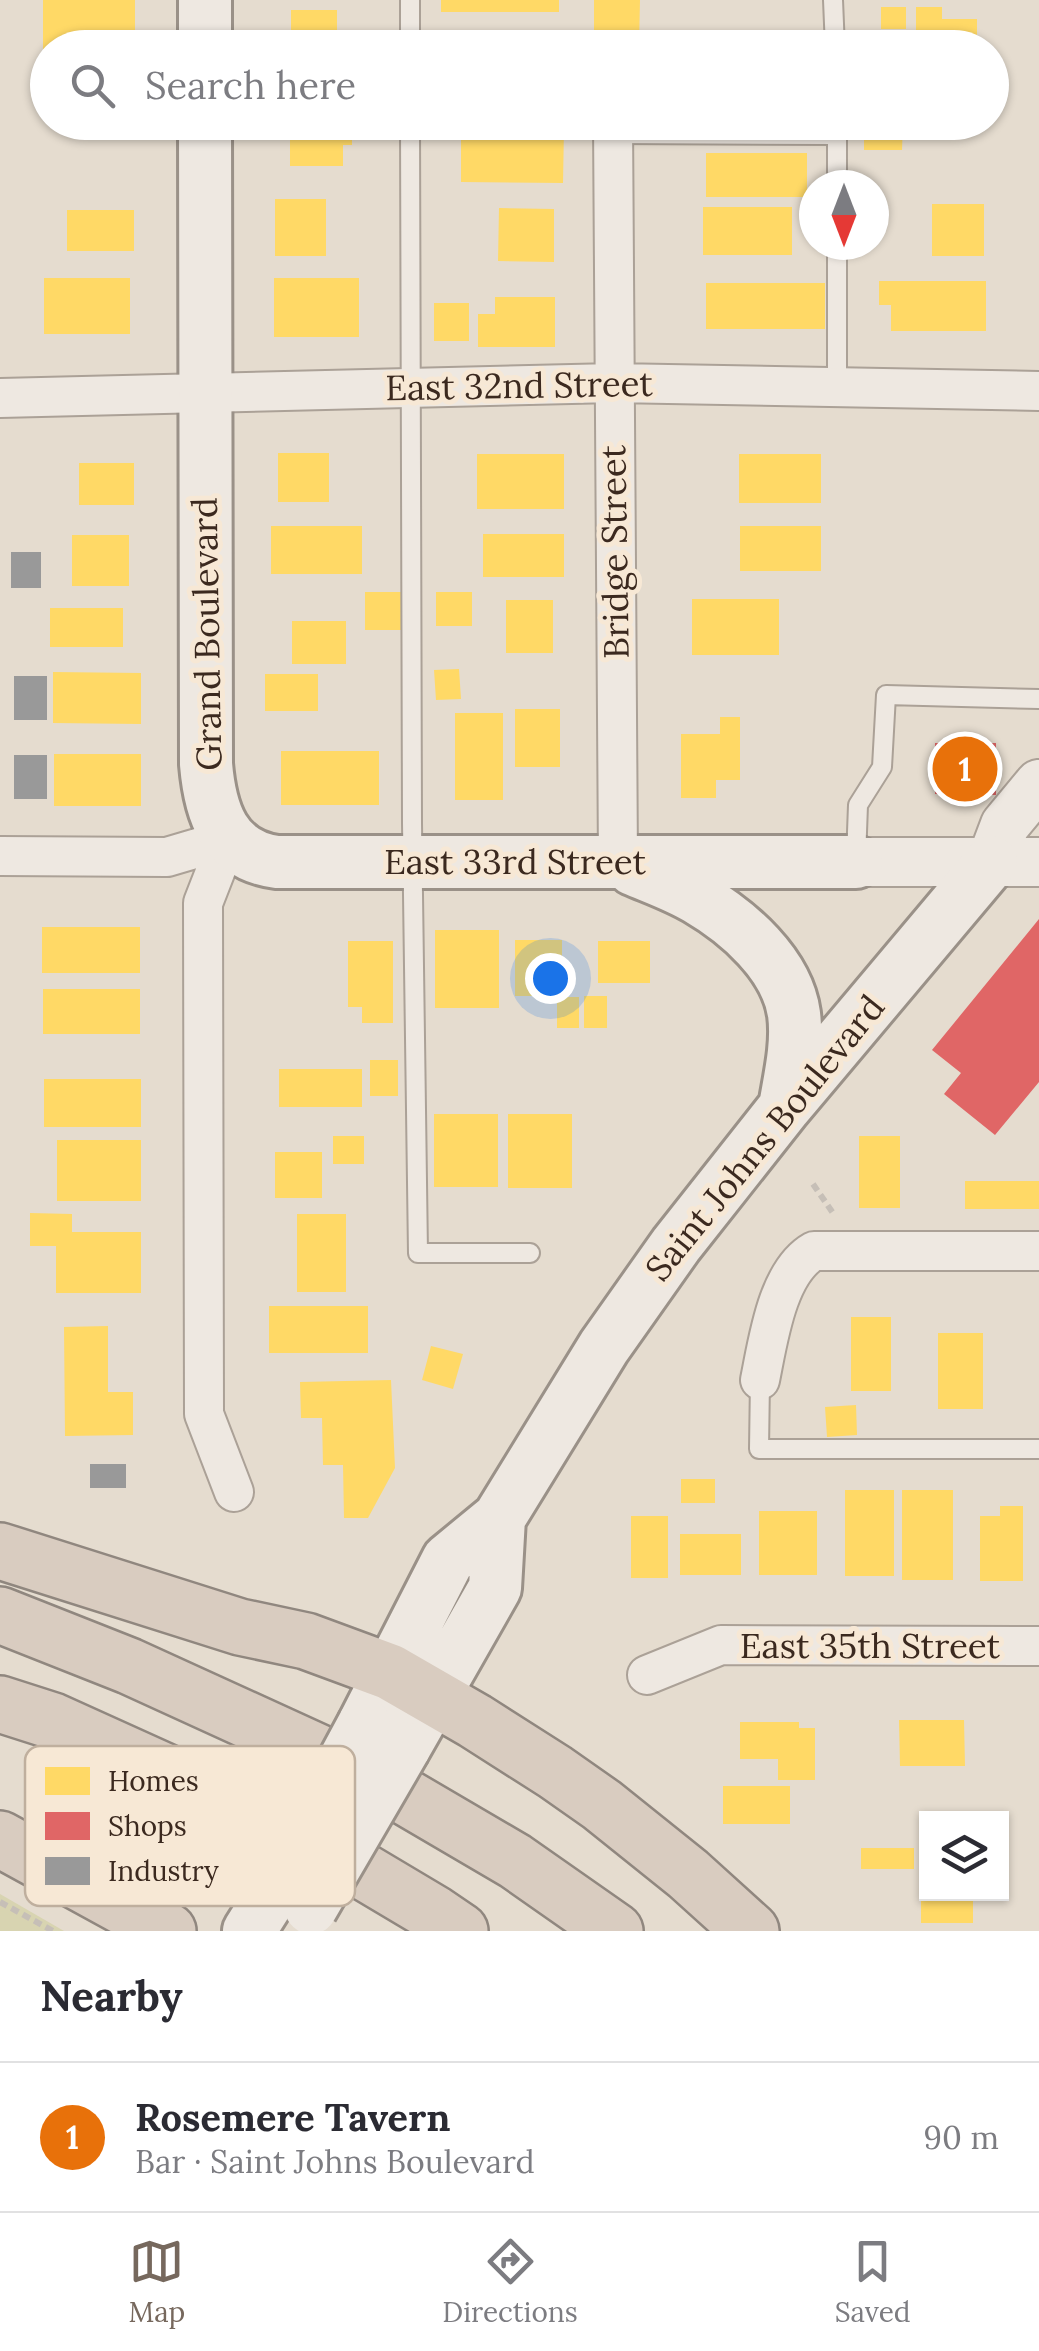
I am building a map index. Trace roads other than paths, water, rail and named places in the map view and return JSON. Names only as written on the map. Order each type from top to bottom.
[{"type":"highway","points":[[0,1551],[240,1627],[306,1641],[412,1685],[602,1805],[751,1931]]},
{"type":"highway","points":[[0,1615],[129,1666],[304,1746]]},
{"type":"highway","points":[[0,1704],[53,1721],[108,1746]]},
{"type":"highway","points":[[355,1769],[515,1861],[615,1931]]},
{"type":"highway","points":[[0,1839],[25,1853]]},
{"type":"highway","points":[[355,1867],[460,1931]]},
{"type":"highway","points":[[122,1906],[168,1931]]},
{"type":"main road","points":[[205,0],[205,30]]},
{"type":"main road","name":"Grand Boulevard","points":[[205,140],[206,764],[213,804],[228,839]]},
{"type":"main road","name":"East 33rd Street","points":[[228,839],[255,857],[276,862],[856,862]]},
{"type":"main road","points":[[618,862],[693,895],[719,912],[753,942],[780,974],[791,998],[794,1017],[794,1052],[785,1107]]},
{"type":"main road","name":"Saint Johns Boulevard","points":[[355,1788],[412,1685],[448,1560],[499,1518],[604,1347],[676,1244],[785,1107],[1015,862]]},
{"type":"street","name":"Bridge Street","points":[[613,140],[618,862]]},
{"type":"street","name":"East 32nd Street","points":[[0,398],[614,382],[1039,391]]},
{"type":"street","name":"Saint Johns Boulevard","points":[[1015,862],[1005,825],[1039,784]]},
{"type":"street","name":"Saint Johns Boulevard","points":[[1015,862],[1039,835]]},
{"type":"street","points":[[0,856],[167,858],[228,839]]},
{"type":"street","points":[[228,839],[203,902],[204,1414],[234,1492]]},
{"type":"street","name":"East 33rd Street","points":[[856,862],[1015,862]]},
{"type":"street","points":[[760,1380],[778,1300],[799,1264],[814,1251],[1039,1252]]},
{"type":"street","name":"East 35th Street","points":[[647,1674],[721,1646],[1039,1646]]},
{"type":"lane","points":[[410,0],[410,30]]},
{"type":"lane","points":[[833,0],[834,30]]},
{"type":"lane","points":[[410,140],[412,861],[418,1254],[530,1254]]},
{"type":"lane","points":[[837,140],[837,170]]},
{"type":"lane","points":[[837,260],[837,387]]},
{"type":"lane","points":[[856,862],[858,805],[882,767],[886,695],[1039,698]]},
{"type":"lane","points":[[760,1380],[759,1450],[1039,1450]]},
{"type":"place","name":"Rosemere Tavern","points":[[965,769]]}]
